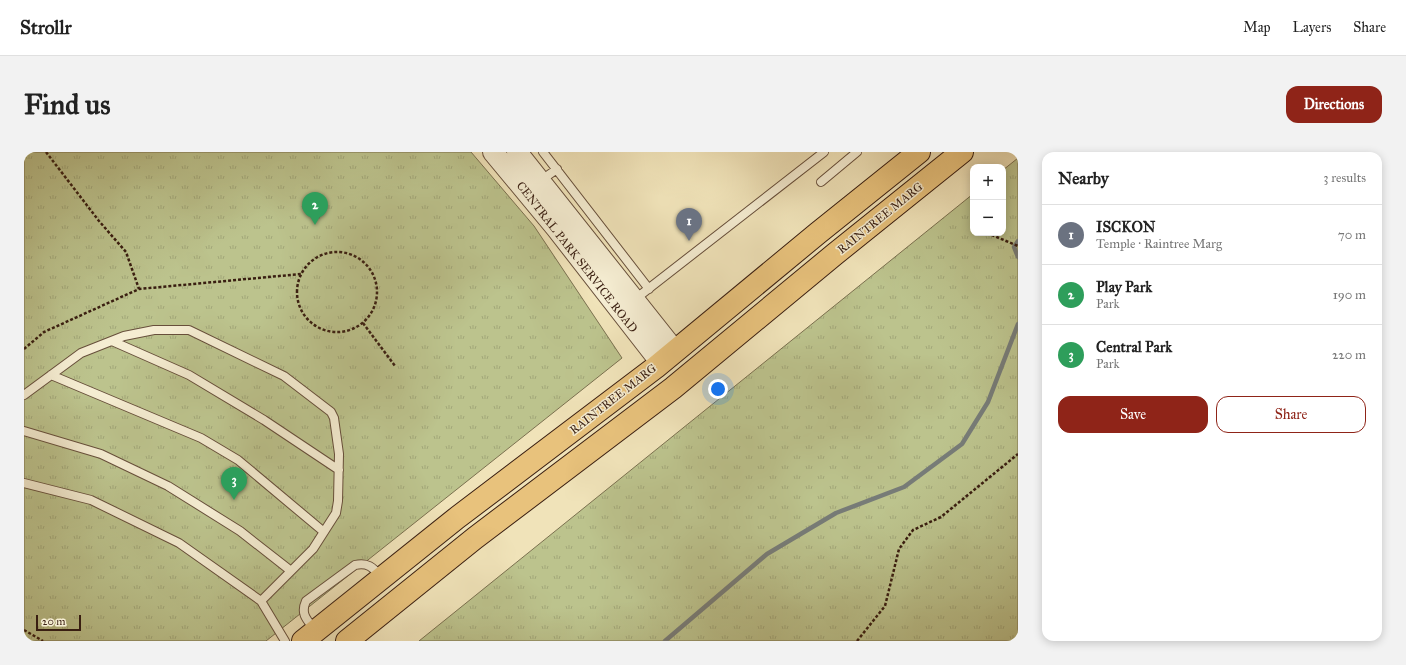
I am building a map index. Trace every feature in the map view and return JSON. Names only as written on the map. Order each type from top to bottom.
[{"type":"main road","name":"RAINTREE MARG","points":[[309,636],[458,517],[668,357],[818,232],[919,152]]},
{"type":"main road","name":"RAINTREE MARG","points":[[347,641],[475,538],[673,388],[835,254],[962,152]]},
{"type":"street","name":"CENTRAL PARK SERVICE ROAD","points":[[493,152],[556,228],[668,357]]},
{"type":"street","name":"CENTRAL PARK SERVICE ROAD","points":[[517,152],[540,180],[642,294],[668,357]]},
{"type":"lane","points":[[544,152],[642,294],[824,152]]},
{"type":"lane","points":[[821,182],[857,152]]},
{"type":"lane","points":[[540,180],[557,169]]},
{"type":"lane","points":[[24,395],[81,353],[124,336],[154,330],[189,330],[284,376],[331,412],[334,418],[339,470],[336,513],[313,549],[261,601]]},
{"type":"lane","points":[[112,341],[189,375],[264,420],[339,470]]},
{"type":"lane","points":[[51,375],[201,438],[238,460],[324,532]]},
{"type":"lane","points":[[24,431],[101,454],[168,486],[240,531],[291,571]]},
{"type":"lane","points":[[24,483],[91,500],[172,540],[261,601],[285,641]]},
{"type":"lane","points":[[309,636],[302,609],[306,601],[354,565],[362,563],[372,566],[382,578]]},
{"type":"path","points":[[46,152],[99,221],[126,252],[139,290]]},
{"type":"path","points":[[993,236],[1018,246]]},
{"type":"path","points":[[340,252],[355,256],[367,266],[375,280],[377,296],[373,311],[363,323],[349,331],[334,333],[319,328],[306,319],[298,305],[296,289],[301,274],[310,262],[324,254],[340,252]]},
{"type":"path","points":[[24,349],[44,332],[139,290],[301,274]]},
{"type":"path","points":[[363,323],[395,366]]},
{"type":"path","points":[[856,641],[885,606],[899,549],[913,530],[941,517],[1018,454]]},
{"type":"path","points":[[24,630],[43,641]]},
{"type":"green space","points":[[24,152],[471,152],[534,226],[622,358],[266,641],[24,641]]},
{"type":"green space","points":[[1018,158],[1018,641],[419,641],[970,196],[970,236],[1006,236],[1006,168]]},
{"type":"waterway","points":[[1018,241],[1014,247],[1018,257]]},
{"type":"waterway","points":[[665,641],[767,554],[836,513],[904,487],[962,444],[988,402],[1018,324]]},
{"type":"place","name":"Play Park","points":[[315,225]]},
{"type":"place","name":"ISCKON","points":[[689,241]]},
{"type":"place","name":"Central Park","points":[[234,500]]}]
